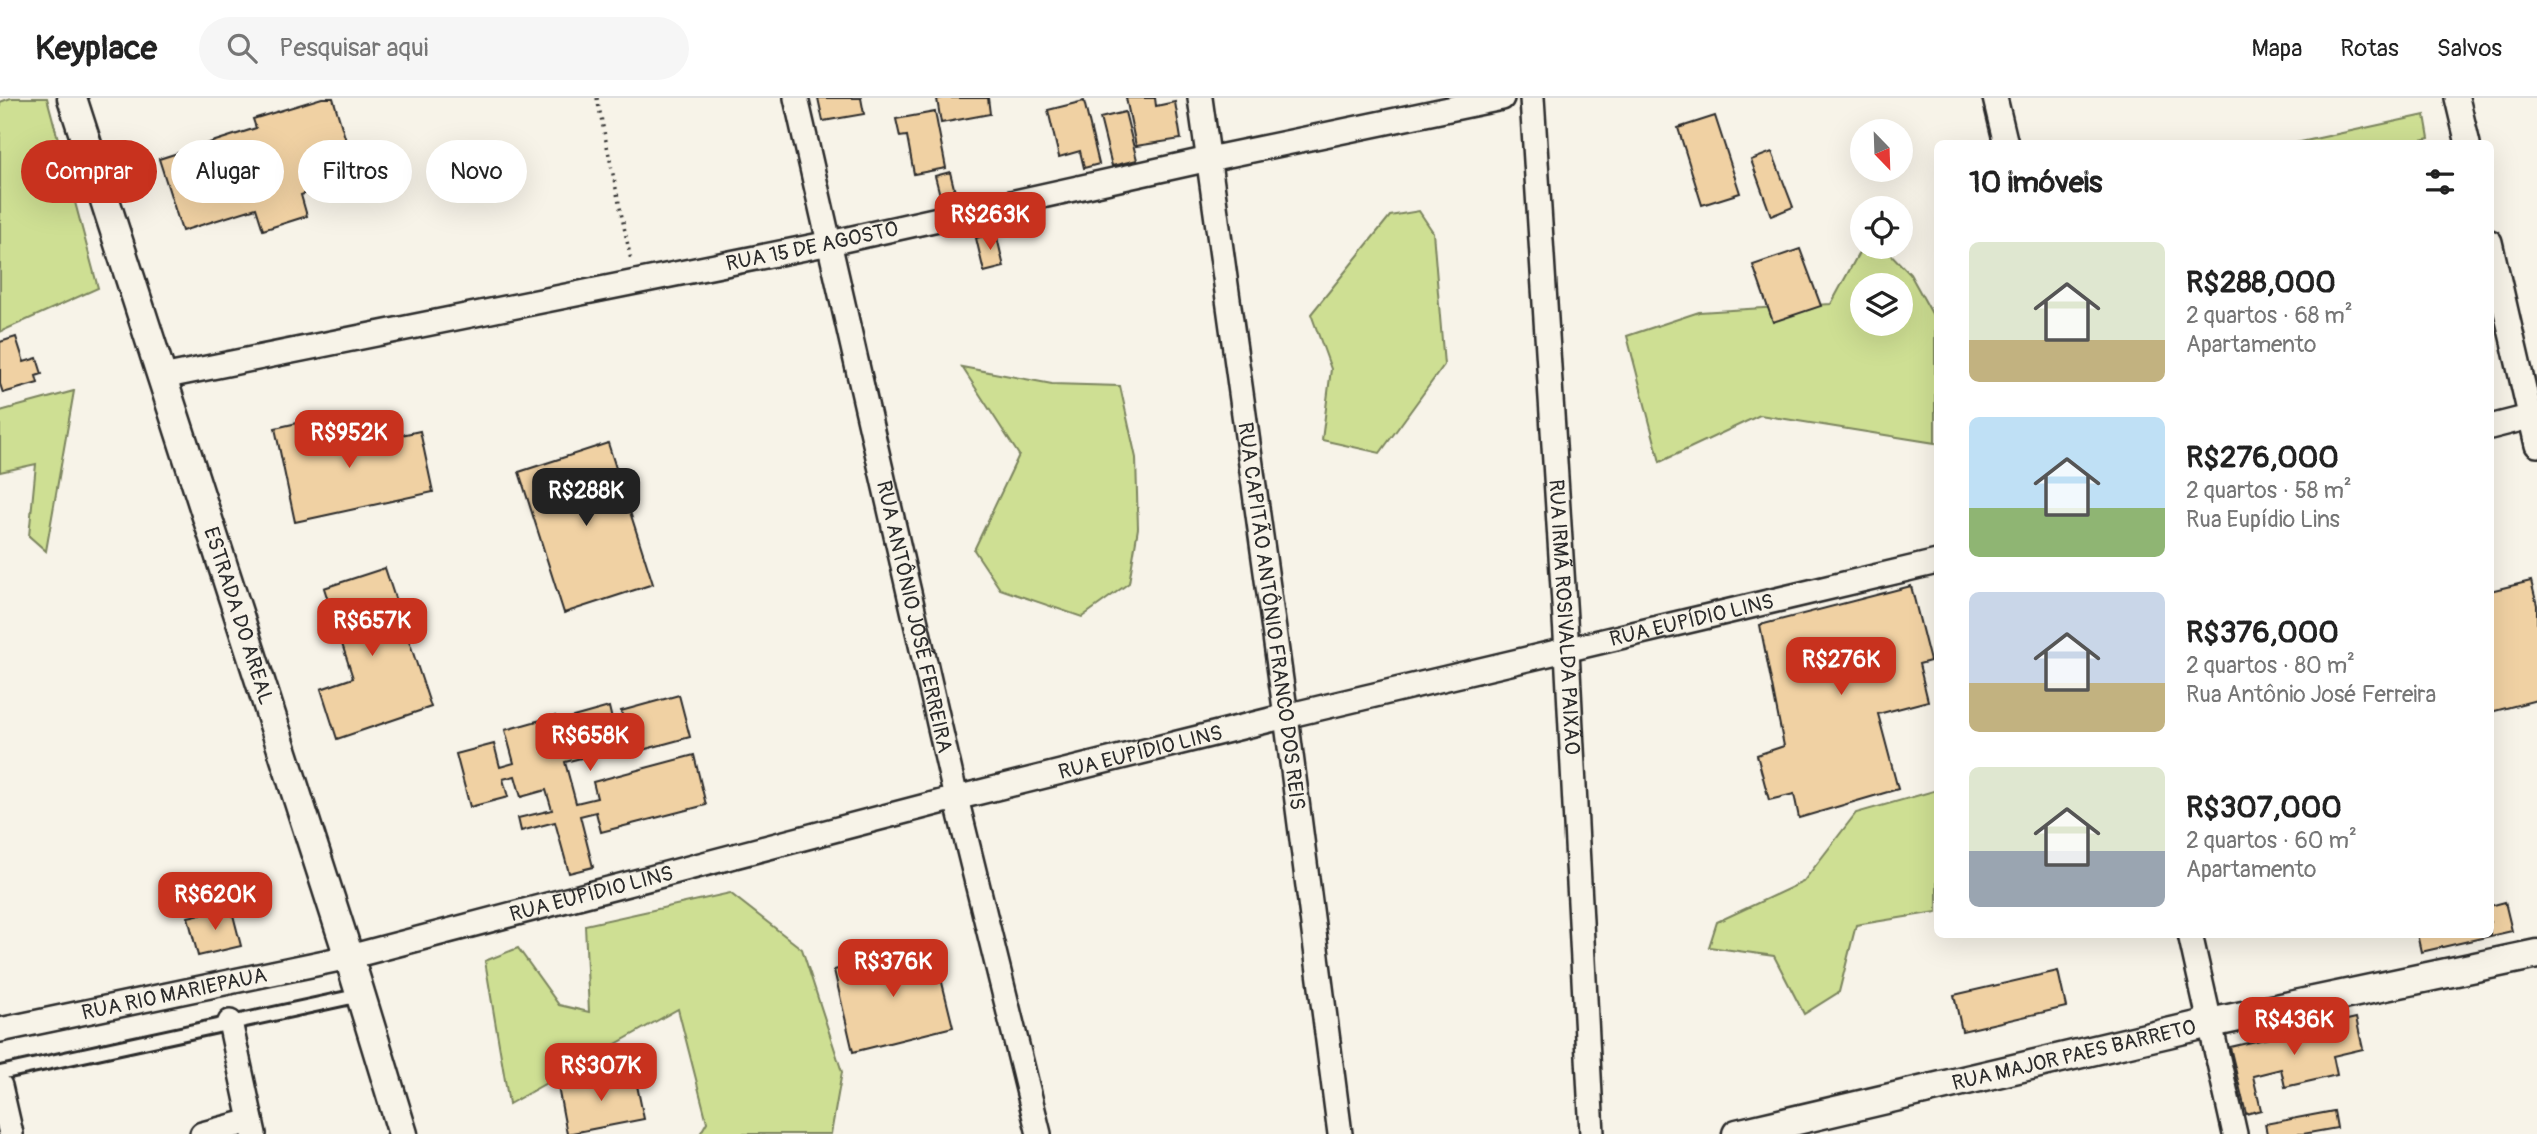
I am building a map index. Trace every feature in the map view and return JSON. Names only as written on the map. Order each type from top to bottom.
[{"type":"street","name":"ESTRADA DO AREAL","points":[[72,98],[349,957],[403,1134]]},
{"type":"street","name":"RUA ANTÔNIO JOSÉ FERREIRA","points":[[796,98],[956,798],[1039,1134]]},
{"type":"street","name":"RUA CAPITÃO ANTÔNIO FRANCO DOS REIS","points":[[1200,98],[1286,716],[1340,1134]]},
{"type":"street","name":"RUA 15 DE AGOSTO","points":[[162,377],[831,243],[1209,159],[1502,98]]},
{"type":"street","name":"RUA IRMÃ ROSIVALDA PAIXÃO","points":[[1532,98],[1567,651],[1592,1134]]},
{"type":"street","points":[[1995,98],[2005,140]]},
{"type":"street","points":[[2457,98],[2467,140]]},
{"type":"street","points":[[2494,258],[2534,416],[2537,445]]},
{"type":"street","points":[[2494,426],[2534,416]]},
{"type":"street","name":"RUA EUPÍDIO LINS","points":[[349,957],[956,798],[1286,716],[1934,563]]},
{"type":"street","points":[[2191,938],[2235,1134]]},
{"type":"street","name":"RUA MAJOR PAES BARRETO","points":[[1737,1134],[2210,1023],[2537,954]]},
{"type":"street","name":"RUA RIO MARIEPAUA","points":[[0,1030],[349,957]]},
{"type":"street","points":[[202,1134],[253,1128],[230,1022]]},
{"type":"street","points":[[0,1086],[11,1134]]},
{"type":"lane","points":[[0,1073],[361,996]]},
{"type":"path","points":[[597,98],[635,282]]},
{"type":"green space","points":[[11,98],[47,98],[58,140],[21,140],[21,203],[75,203],[98,288],[0,332],[0,102]]},
{"type":"green space","points":[[2425,115],[2429,138],[2421,140],[2310,140]]},
{"type":"green space","points":[[1419,211],[1433,232],[1444,365],[1380,453],[1322,440],[1331,369],[1311,314],[1390,216]]},
{"type":"green space","points":[[1855,259],[1896,259],[1909,273],[1850,273],[1850,336],[1913,336],[1913,279],[1934,317],[1934,443],[1760,415],[1660,462],[1627,336],[1699,312],[1831,304]]},
{"type":"green space","points":[[962,367],[1052,384],[1120,386],[1136,458],[1138,528],[1129,583],[1082,617],[1000,589],[974,550],[1019,455]]},
{"type":"green space","points":[[74,391],[46,551],[29,536],[36,464],[0,472],[0,411]]},
{"type":"green space","points":[[1934,791],[1934,912],[1856,925],[1839,992],[1804,1014],[1774,956],[1709,947],[1717,922],[1803,882],[1856,813]]},
{"type":"green space","points":[[730,893],[802,949],[842,1072],[831,1134],[700,1134],[707,1122],[678,1009],[509,1104],[485,961],[518,948],[559,1005],[589,1012],[585,925]]},
{"type":"building","points":[[322,98],[333,98],[346,140],[298,140],[298,203],[303,203],[307,216],[263,230],[256,208],[182,231],[173,203],[284,203],[284,140],[218,140],[256,128],[253,119]]},
{"type":"building","points":[[818,98],[861,98],[864,114],[823,121]]},
{"type":"building","points":[[988,98],[990,114],[941,123],[937,99]]},
{"type":"building","points":[[1126,98],[1155,98],[1156,106],[1175,102],[1181,139],[1136,146]]},
{"type":"building","points":[[1084,101],[1099,164],[1084,168],[1080,151],[1059,157],[1048,110]]},
{"type":"building","points":[[935,112],[946,168],[914,174],[907,136],[900,137],[896,119]]},
{"type":"building","points":[[1125,112],[1137,160],[1112,166],[1100,118]]},
{"type":"building","points":[[1715,116],[1740,193],[1702,205],[1678,128]]},
{"type":"building","points":[[1772,152],[1793,207],[1771,216],[1751,160]]},
{"type":"building","points":[[171,155],[171,197],[159,159]]},
{"type":"building","points":[[950,172],[956,196],[941,199],[935,176]]},
{"type":"building","points":[[996,233],[1004,267],[984,272],[976,238]]},
{"type":"building","points":[[1800,249],[1821,306],[1773,322],[1753,265]]},
{"type":"building","points":[[16,337],[24,362],[37,358],[42,374],[36,376],[38,383],[3,393],[0,384],[0,342]]},
{"type":"building","points":[[324,417],[331,450],[420,431],[433,492],[295,522],[275,428]]},
{"type":"building","points":[[608,443],[653,584],[564,613],[519,472]]},
{"type":"building","points":[[385,568],[431,707],[337,739],[321,689],[353,678],[324,588]]},
{"type":"building","points":[[2531,581],[2537,605],[2537,700],[2494,711],[2494,590]]},
{"type":"building","points":[[1911,586],[1930,661],[1919,664],[1928,701],[1878,714],[1898,789],[1799,818],[1794,794],[1769,800],[1757,755],[1784,746],[1760,625]]},
{"type":"building","points":[[679,695],[690,737],[631,753],[629,746],[565,762],[576,803],[597,798],[593,782],[694,755],[706,805],[601,832],[596,812],[580,816],[593,867],[569,873],[555,822],[521,831],[518,818],[552,810],[546,790],[521,797],[515,776],[503,779],[508,797],[470,807],[456,754],[494,744],[500,767],[514,763],[505,730],[555,716],[564,748],[573,746],[566,719],[609,707],[615,732],[626,729],[621,711]]},
{"type":"building","points":[[2505,902],[2512,931],[2494,935],[2494,905]]},
{"type":"building","points":[[231,907],[241,946],[198,956],[188,917]]},
{"type":"building","points":[[2418,938],[2482,938],[2421,952]]},
{"type":"building","points":[[933,946],[953,1027],[853,1052],[834,970]]},
{"type":"building","points":[[2058,971],[2066,1007],[1962,1031],[1954,995]]},
{"type":"building","points":[[2356,1018],[2363,1049],[2333,1056],[2337,1075],[2285,1087],[2281,1069],[2253,1076],[2261,1110],[2246,1114],[2230,1047]]},
{"type":"building","points":[[634,1071],[644,1119],[567,1134],[558,1087]]},
{"type":"building","points":[[2334,1111],[2337,1128],[2303,1134],[2267,1134],[2265,1124]]}]
